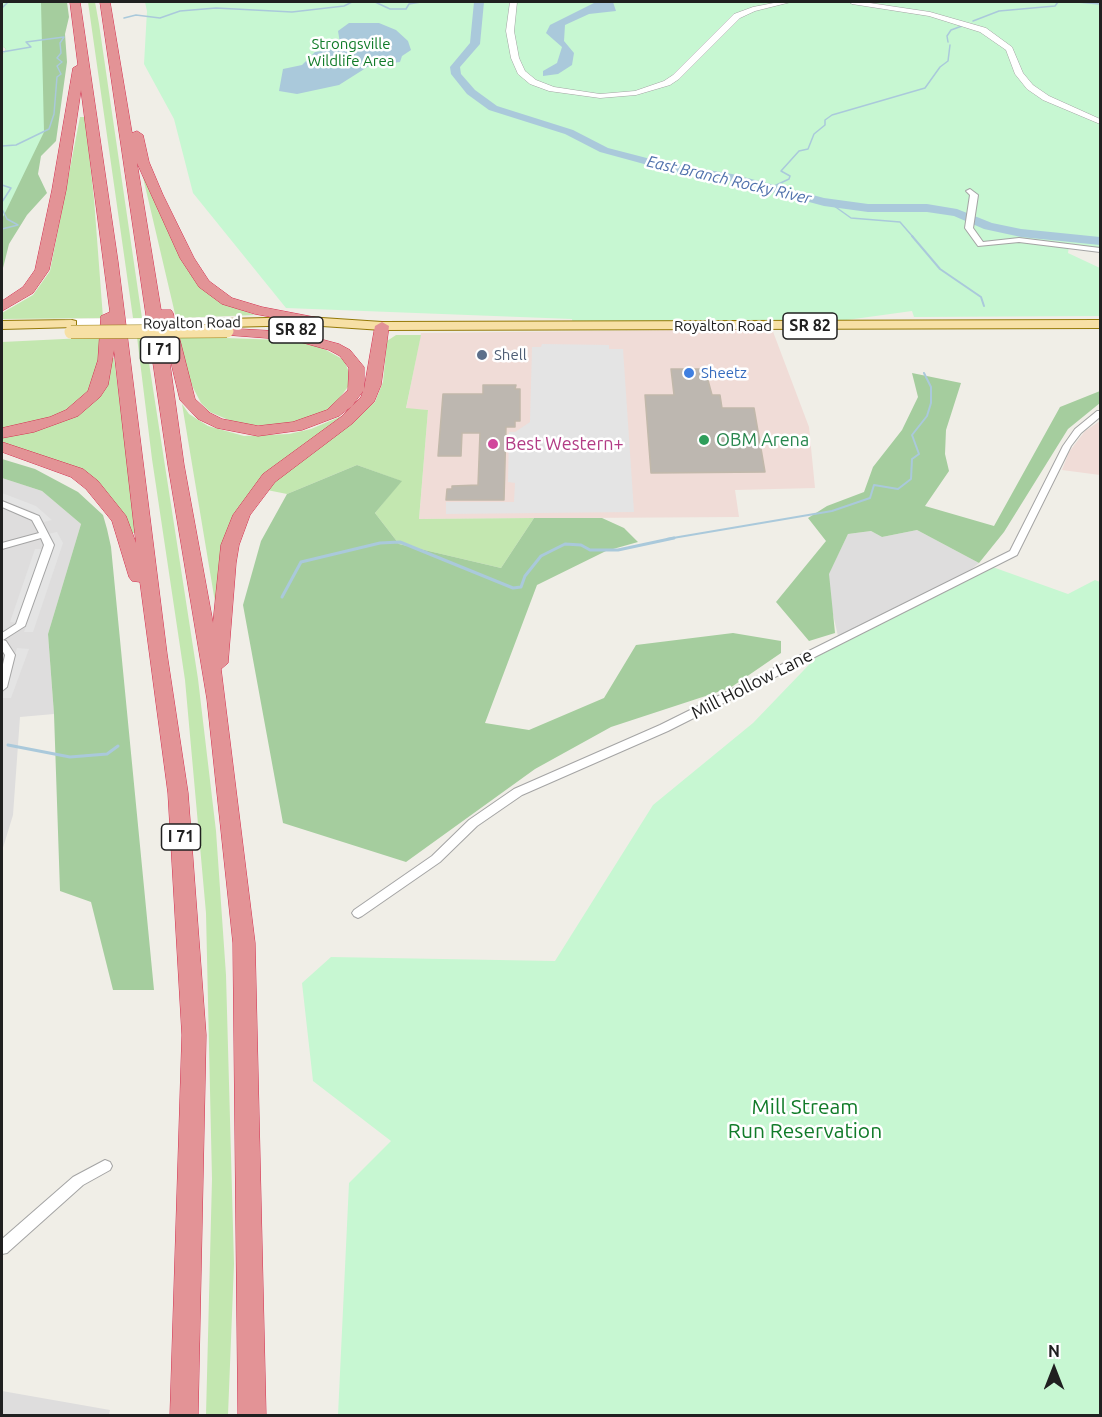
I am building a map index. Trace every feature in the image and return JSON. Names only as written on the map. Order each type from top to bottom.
[{"type":"highway","name":"I 71","points":[[75,2],[111,262],[158,654],[178,793],[194,1035],[184,1416]]},
{"type":"highway","name":"I 71","points":[[105,2],[176,465],[217,699],[244,944],[252,1416]]},
{"type":"highway","points":[[2,307],[28,290],[42,270],[59,190],[83,47]]},
{"type":"highway","points":[[116,75],[128,91],[143,162],[156,195],[187,258],[204,284],[227,301],[260,311],[314,321]]},
{"type":"highway","points":[[2,433],[28,429],[56,420],[83,404],[100,385],[106,360],[111,262]]},
{"type":"highway","points":[[147,265],[158,276],[184,392],[191,404],[204,416],[240,429],[287,429],[316,422],[333,413],[346,403],[356,390],[358,374],[356,367],[345,353],[334,347],[294,336],[226,327]]},
{"type":"highway","points":[[217,699],[221,611],[230,545],[238,522],[269,478],[347,420],[368,399],[374,385],[382,326]]},
{"type":"highway","points":[[2,447],[31,454],[77,473],[92,485],[114,510],[128,537],[158,654]]},
{"type":"main road","name":"Royalton Road","points":[[226,327],[314,321],[382,326],[1101,324]]},
{"type":"main road","name":"Royalton Road","points":[[2,325],[71,328],[365,329],[382,326]]},
{"type":"main road","name":"Royalton Road","points":[[2,333],[71,328]]},
{"type":"street","points":[[513,2],[510,32],[515,58],[521,72],[534,82],[552,89],[600,96],[636,93],[667,83],[736,16],[763,6],[787,2]]},
{"type":"street","points":[[852,2],[930,14],[983,30],[1009,49],[1019,74],[1030,87],[1046,98],[1101,122]]},
{"type":"street","points":[[970,191],[974,195],[968,220],[969,228],[981,244],[1019,240],[1101,250]]},
{"type":"street","name":"Mill Hollow Lane","points":[[358,913],[436,860],[473,823],[518,792],[664,728],[1014,553],[1067,446],[1078,431],[1101,413]]},
{"type":"street","points":[[2,504],[34,516],[49,545],[46,559],[21,624],[2,637]]},
{"type":"street","points":[[2,546],[43,535]]},
{"type":"street","points":[[2,643],[10,655],[2,687]]},
{"type":"street","points":[[2,1248],[78,1181],[105,1166]]},
{"type":"shaded area","points":[[772,329],[809,427],[815,488],[735,490],[739,517],[419,519],[428,410],[406,409],[421,333]]},
{"type":"shaded area","points":[[542,344],[609,345],[609,349],[623,349],[634,512],[446,514],[446,502],[514,502],[515,483],[508,482],[509,432],[515,432],[530,422],[532,347],[541,347]]},
{"type":"shaded area","points":[[1100,421],[1100,475],[1062,470],[1069,452],[1085,431]]},
{"type":"shaded area","points":[[2,478],[42,491],[81,524],[48,634],[54,714],[20,717],[13,815],[2,851]]},
{"type":"shaded area","points":[[2,493],[36,506],[52,520],[44,522],[34,512],[2,500]]},
{"type":"shaded area","points":[[917,530],[979,563],[969,571],[838,636],[829,597],[829,573],[848,534],[871,531],[882,537]]},
{"type":"shaded area","points":[[57,532],[63,543],[33,632],[24,632],[53,549],[48,534]]},
{"type":"shaded area","points":[[35,549],[44,549],[18,623],[10,622]]},
{"type":"shaded area","points":[[17,648],[29,649],[11,698],[2,698]]},
{"type":"shaded area","points":[[2,1391],[110,1410],[109,1415],[2,1415]]},
{"type":"green space","points":[[2,2],[67,2],[69,17],[65,34],[67,62],[56,141],[41,156],[38,174],[47,193],[27,215],[9,244],[2,272],[2,56],[6,49],[2,46]]},
{"type":"green space","points":[[2,2],[41,2],[44,132],[2,219],[2,56],[6,49],[2,46]]},
{"type":"green space","points":[[88,2],[95,2],[99,24],[142,318],[133,318]]},
{"type":"green space","name":"Strongsville Wildlife Area","points":[[145,2],[1100,2],[1100,250],[1069,246],[1068,253],[1100,268],[1100,316],[914,317],[912,311],[832,322],[573,326],[572,319],[286,308],[193,193],[174,119],[144,64],[147,11]]},
{"type":"green space","points":[[80,117],[85,117],[103,318],[2,319],[2,313],[33,295],[50,271]]},
{"type":"green space","points":[[142,173],[186,263],[232,306],[255,315],[176,318]]},
{"type":"green space","points":[[396,335],[421,335],[406,408],[428,410],[419,519],[534,518],[501,568],[399,544],[375,513],[401,481],[357,465],[287,494],[267,490],[281,473],[375,402],[383,382],[387,341]]},
{"type":"green space","points":[[105,337],[98,379],[84,400],[56,418],[2,429],[2,342]]},
{"type":"green space","points":[[137,337],[145,337],[198,679],[216,831],[226,975],[234,1264],[228,1415],[206,1415],[212,1179],[206,913],[185,680],[152,459]]},
{"type":"green space","points":[[179,338],[281,340],[317,345],[344,360],[351,377],[350,384],[333,407],[312,419],[277,426],[248,425],[231,421],[210,412],[201,403],[187,376]]},
{"type":"green space","points":[[114,358],[137,533],[132,533],[108,495],[26,450],[2,445],[2,435],[23,434],[46,428],[75,415]]},
{"type":"green space","points":[[912,373],[961,383],[946,430],[945,454],[949,471],[925,506],[994,526],[1060,407],[1100,391],[1100,403],[1068,429],[1004,532],[979,563],[917,530],[882,537],[871,531],[848,534],[829,574],[835,633],[809,641],[776,602],[826,541],[808,518],[827,506],[864,492],[873,467],[902,430],[918,397]]},
{"type":"green space","points":[[182,404],[189,414],[208,426],[244,436],[289,434],[311,429],[344,415],[256,489],[216,608]]},
{"type":"green space","points":[[2,459],[35,469],[78,492],[103,515],[111,547],[154,990],[113,990],[91,902],[60,891],[54,714],[48,634],[81,524],[42,491],[2,478]]},
{"type":"green space","points":[[357,465],[402,481],[375,513],[399,544],[501,568],[534,518],[602,518],[624,528],[638,542],[606,551],[537,585],[485,723],[529,730],[604,698],[636,645],[733,633],[781,641],[781,653],[730,688],[611,727],[535,769],[406,862],[283,823],[243,605],[261,541],[287,494]]},
{"type":"green space","name":"Mill Stream Run Reservation","points":[[987,565],[1068,594],[1095,580],[1100,582],[1100,1415],[338,1415],[349,1183],[391,1141],[313,1081],[302,983],[331,957],[555,961],[653,805],[753,723],[827,646]]},
{"type":"water","points":[[596,2],[613,2],[616,11],[589,14],[565,25],[564,41],[574,53],[572,65],[558,74],[543,76],[543,71],[557,63],[562,47],[546,33],[550,25]]},
{"type":"water","points":[[349,23],[379,23],[396,30],[408,41],[411,50],[402,56],[400,62],[369,66],[339,85],[297,94],[279,91],[283,69],[302,65],[315,52],[336,49],[340,43],[338,31]]},
{"type":"pier","points":[[208,318],[211,337],[68,338],[65,319]]},
{"type":"building","name":"OBM Arena","points":[[671,369],[705,369],[712,395],[720,395],[722,408],[754,408],[765,472],[651,473],[645,395],[674,395]]},
{"type":"building","name":"Best Western+","points":[[483,385],[516,385],[515,389],[520,389],[520,421],[515,421],[515,427],[506,427],[504,500],[446,500],[447,489],[452,489],[452,486],[478,485],[480,433],[462,433],[461,456],[438,456],[443,394],[483,394]]},
{"type":"waterway","points":[[2,8],[8,2]]},
{"type":"waterway","points":[[124,18],[136,15],[160,18],[180,11],[216,8],[292,12],[344,6],[352,2]]},
{"type":"waterway","points":[[375,2],[390,9],[406,9],[409,4],[421,2]]},
{"type":"waterway","name":"East Branch Rocky River","points":[[479,2],[475,44],[455,67],[456,74],[471,92],[493,108],[569,132],[604,150],[666,166],[732,178],[824,202],[868,208],[927,208],[957,213],[988,226],[1021,233],[1100,241]]},
{"type":"waterway","points":[[973,21],[999,11],[1055,6],[1058,2]]},
{"type":"waterway","points":[[1077,2],[1100,4]]},
{"type":"waterway","points":[[948,42],[947,36],[951,30],[962,26]]},
{"type":"waterway","points":[[2,52],[31,47],[26,42],[64,37],[60,43],[61,53],[57,58],[62,62],[57,66],[61,74],[57,77],[54,114],[49,129],[16,145],[2,146]]},
{"type":"waterway","points":[[768,189],[789,179],[790,176],[781,171],[799,151],[808,149],[814,134],[825,125],[825,120],[832,115],[925,88],[940,67],[948,61],[950,45]]},
{"type":"waterway","points":[[2,185],[11,188],[2,202]]},
{"type":"waterway","points":[[830,203],[851,218],[900,222],[913,237]]},
{"type":"waterway","points":[[2,209],[7,219],[18,225],[2,229]]},
{"type":"waterway","points":[[912,236],[940,269],[981,297],[984,306]]},
{"type":"waterway","points":[[667,539],[832,511],[870,498],[874,485],[898,489],[911,479],[912,459],[919,454],[912,435],[927,416],[931,403],[931,387],[924,373]]},
{"type":"waterway","points":[[282,597],[301,562],[380,543],[400,542],[513,588],[521,587],[525,576],[541,556],[565,544],[581,545],[590,550],[618,550],[674,538]]},
{"type":"waterway","points":[[8,745],[70,757],[107,754],[118,746]]},
{"type":"place","name":"Shell","points":[[482,355]]},
{"type":"place","name":"Sheetz","points":[[689,373]]},
{"type":"place","name":"OBM Arena","points":[[704,440]]},
{"type":"place","name":"Best Western+","points":[[493,444]]}]
